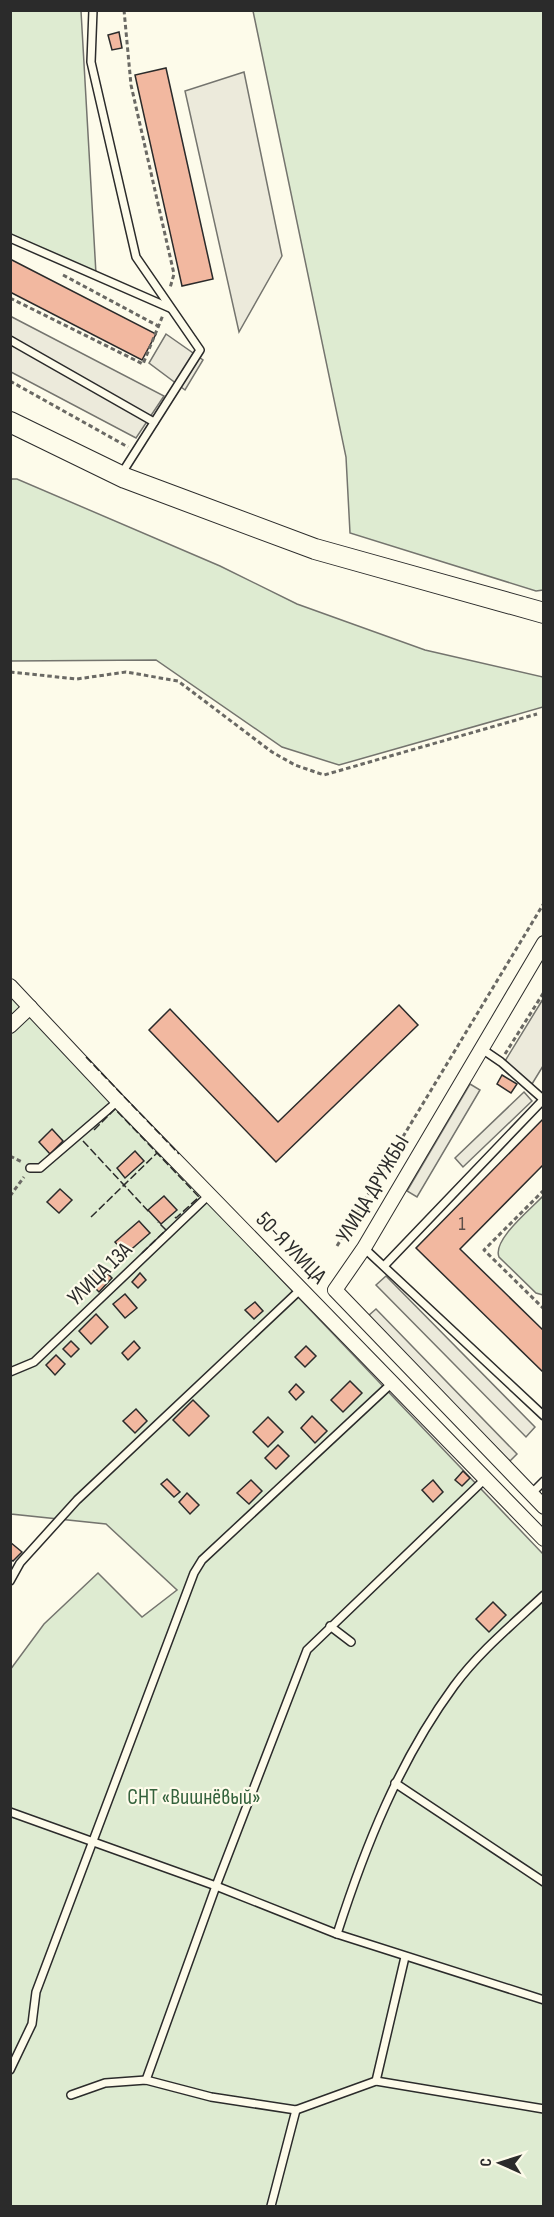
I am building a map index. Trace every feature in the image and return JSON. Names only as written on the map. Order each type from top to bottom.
[{"type":"street","points":[[10,422],[121,475],[315,549],[543,613]]},
{"type":"street","name":"УЛИЦА ДРУЖБЫ","points":[[543,942],[364,1248],[335,1290],[543,1507]]},
{"type":"street","name":"50-Я УЛИЦА","points":[[10,986],[118,1101],[543,1539]]},
{"type":"street","points":[[10,1026],[30,1007]]},
{"type":"lane","points":[[93,10],[91,62],[136,257],[200,350],[121,475]]},
{"type":"lane","points":[[10,238],[172,309]]},
{"type":"lane","points":[[10,340],[154,422]]},
{"type":"lane","points":[[385,1265],[543,1100],[501,1062],[481,1048]]},
{"type":"lane","points":[[30,1168],[40,1168],[118,1101]]},
{"type":"lane","name":"УЛИЦА 13А","points":[[10,1372],[34,1362],[210,1194]]},
{"type":"lane","points":[[364,1248],[385,1265],[543,1416]]},
{"type":"lane","points":[[10,1581],[20,1563],[77,1500],[301,1289]]},
{"type":"lane","points":[[10,2070],[32,2024],[36,1992],[202,1560],[392,1383]]},
{"type":"lane","points":[[146,2080],[216,1886],[307,1650],[484,1480]]},
{"type":"lane","points":[[531,1494],[543,1481]]},
{"type":"lane","points":[[337,1934],[360,1862],[395,1783],[453,1687],[474,1662],[543,1594]]},
{"type":"lane","points":[[330,1626],[351,1642]]},
{"type":"lane","points":[[395,1783],[543,1882]]},
{"type":"lane","points":[[10,1812],[216,1886],[337,1934],[543,2000]]},
{"type":"lane","points":[[376,2081],[405,1957]]},
{"type":"lane","points":[[71,2095],[105,2083],[146,2080],[211,2097],[296,2110],[376,2081],[543,2109]]},
{"type":"lane","points":[[271,2206],[296,2110]]},
{"type":"path","points":[[124,10],[130,86],[174,274]]},
{"type":"path","points":[[10,298],[144,364],[160,327],[53,270]]},
{"type":"path","points":[[10,381],[136,451]]},
{"type":"path","points":[[10,672],[77,678],[126,672],[178,681],[272,752],[295,765],[324,775],[537,714]]},
{"type":"path","points":[[338,1246],[543,903]]},
{"type":"path","points":[[501,1062],[543,992]]},
{"type":"path","points":[[543,1190],[484,1250],[543,1309]]},
{"type":"green space","points":[[11,11],[81,11],[96,274],[11,236]]},
{"type":"green space","points":[[253,11],[543,11],[543,590],[536,591],[350,533],[346,457]]},
{"type":"green space","points":[[10,479],[17,479],[220,566],[297,604],[425,650],[543,677],[543,707],[339,765],[282,747],[156,660],[11,661]]},
{"type":"green space","name":"СНТ «Вишнёвый»","points":[[11,996],[543,1554],[543,2206],[11,2206],[10,1670],[44,1624],[98,1573],[142,1617],[177,1590],[106,1524],[11,1514]]},
{"type":"green space","points":[[543,1196],[544,1295],[536,1293],[499,1257],[498,1250],[507,1234]]},
{"type":"shaded area","points":[[244,72],[282,256],[239,332],[185,91]]},
{"type":"shaded area","points":[[10,316],[164,396],[136,438],[11,372]]},
{"type":"shaded area","points":[[166,334],[203,360],[185,390],[149,363]]},
{"type":"shaded area","points":[[543,999],[543,1066],[532,1084],[505,1061]]},
{"type":"shaded area","points":[[470,1084],[480,1090],[417,1197],[407,1191]]},
{"type":"shaded area","points":[[524,1092],[532,1101],[463,1167],[455,1158]]},
{"type":"shaded area","points":[[386,1276],[535,1427],[526,1437],[376,1285]]},
{"type":"shaded area","points":[[376,1309],[517,1454],[510,1461],[368,1316]]},
{"type":"building","points":[[119,32],[122,48],[112,50],[108,35]]},
{"type":"building","points":[[166,68],[213,279],[182,286],[135,75]]},
{"type":"building","points":[[10,259],[156,334],[142,360],[10,292]]},
{"type":"building","points":[[399,1005],[418,1025],[276,1162],[149,1030],[170,1009],[278,1122]]},
{"type":"building","points":[[502,1075],[517,1084],[511,1093],[497,1084]]},
{"type":"building","points":[[544,1118],[544,1164],[460,1249],[544,1331],[544,1373],[416,1248]]},
{"type":"building","points":[[52,1129],[63,1141],[50,1154],[39,1142]]},
{"type":"building","points":[[135,1151],[144,1161],[125,1178],[117,1168]]},
{"type":"building","points":[[60,1189],[72,1200],[59,1213],[47,1202]]},
{"type":"building","points":[[164,1196],[177,1210],[161,1224],[148,1210]]},
{"type":"building","points":[[139,1221],[150,1233],[126,1254],[115,1242]]},
{"type":"building","points":[[100,1266],[112,1278],[99,1292],[87,1280]]},
{"type":"building","points":[[140,1273],[146,1280],[138,1288],[132,1282]]},
{"type":"building","points":[[125,1294],[137,1308],[125,1318],[113,1304]]},
{"type":"building","points":[[255,1302],[263,1311],[254,1319],[245,1310]]},
{"type":"building","points":[[96,1314],[108,1327],[91,1344],[79,1331]]},
{"type":"building","points":[[71,1341],[79,1349],[71,1357],[63,1349]]},
{"type":"building","points":[[134,1341],[140,1348],[128,1360],[122,1353]]},
{"type":"building","points":[[306,1346],[316,1356],[305,1367],[295,1357]]},
{"type":"building","points":[[56,1355],[65,1364],[55,1375],[46,1365]]},
{"type":"building","points":[[350,1381],[362,1393],[343,1412],[331,1400]]},
{"type":"building","points":[[296,1384],[304,1392],[296,1400],[289,1392]]},
{"type":"building","points":[[193,1400],[209,1416],[189,1436],[173,1420]]},
{"type":"building","points":[[136,1409],[147,1421],[135,1433],[123,1421]]},
{"type":"building","points":[[312,1416],[327,1431],[315,1443],[301,1428]]},
{"type":"building","points":[[268,1417],[283,1432],[268,1447],[253,1432]]},
{"type":"building","points":[[278,1445],[289,1456],[276,1469],[265,1458]]},
{"type":"building","points":[[463,1471],[470,1478],[462,1486],[455,1480]]},
{"type":"building","points":[[167,1479],[180,1492],[174,1497],[161,1484]]},
{"type":"building","points":[[251,1480],[262,1491],[249,1504],[237,1493]]},
{"type":"building","points":[[433,1480],[443,1492],[433,1502],[422,1490]]},
{"type":"building","points":[[187,1493],[199,1505],[190,1514],[179,1502]]},
{"type":"building","points":[[10,1542],[22,1552],[13,1561],[10,1559]]},
{"type":"building","points":[[493,1602],[506,1615],[489,1632],[476,1619]]},
{"type":"fence","points":[[86,1057],[179,1154]]},
{"type":"fence","points":[[94,1130],[115,1109],[199,1197],[176,1218],[173,1215]]},
{"type":"fence","points":[[83,1141],[150,1213]]},
{"type":"fence","points":[[91,1217],[157,1153]]},
{"type":"fence","points":[[142,1253],[166,1230],[158,1222]]}]
